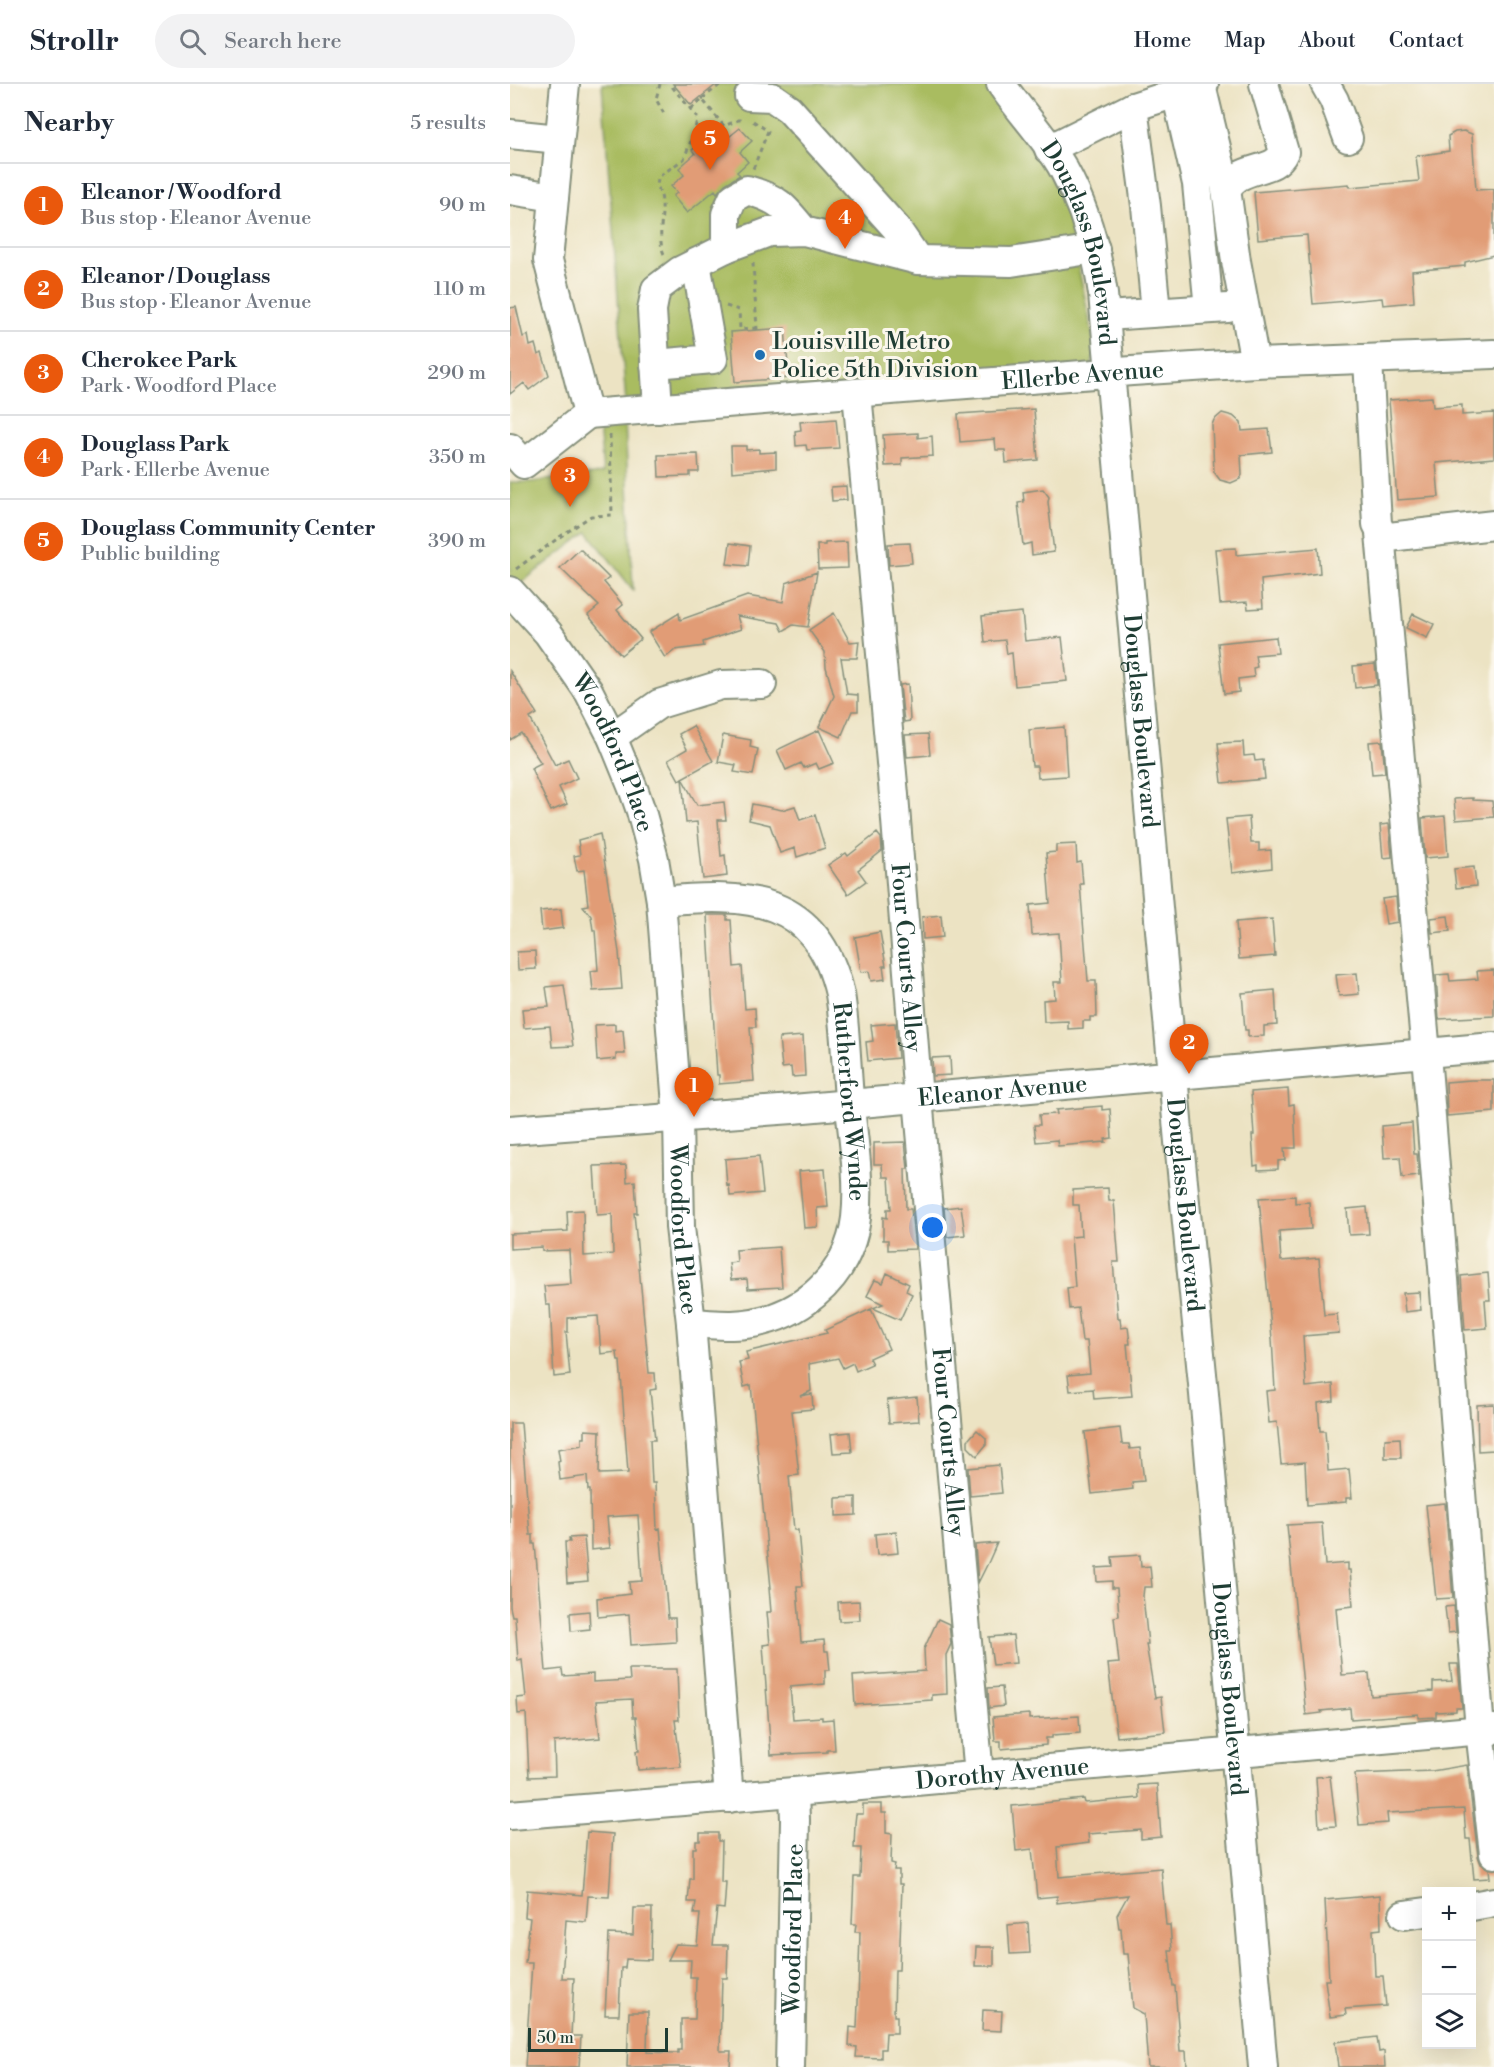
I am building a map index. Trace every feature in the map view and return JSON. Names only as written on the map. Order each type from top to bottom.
[{"type":"street","points":[[510,448],[524,464],[588,414],[548,260],[565,84]]},
{"type":"street","name":"Douglass Boulevard","points":[[1000,84],[1064,169],[1087,221],[1100,267],[1263,2067]]},
{"type":"street","points":[[1226,189],[1238,177],[1257,168],[1272,165],[1281,159],[1284,152],[1264,84]]},
{"type":"street","points":[[1325,84],[1334,100],[1347,138]]},
{"type":"street","points":[[1049,149],[1133,107],[1194,87]]},
{"type":"street","points":[[1194,87],[1226,189],[1236,261],[1255,363]]},
{"type":"street","points":[[1194,87],[1197,184],[1209,309]]},
{"type":"street","points":[[749,96],[772,97],[789,109],[896,228],[918,260]]},
{"type":"street","points":[[1133,107],[1146,206],[1156,312]]},
{"type":"street","points":[[510,134],[560,139]]},
{"type":"street","points":[[510,190],[554,197]]},
{"type":"street","points":[[737,244],[726,214],[733,198],[747,190],[764,195],[784,206],[804,231]]},
{"type":"street","points":[[647,409],[655,364],[652,310],[656,289],[686,268],[769,232],[804,231],[918,260],[1011,262],[1095,249]]},
{"type":"street","points":[[655,364],[713,359],[686,268]]},
{"type":"street","points":[[1106,316],[1245,307]]},
{"type":"street","name":"Ellerbe Avenue","points":[[588,414],[1111,372],[1255,363],[1494,354]]},
{"type":"street","points":[[1368,360],[1377,524],[1380,533],[1487,1730],[1494,1854]]},
{"type":"street","name":"Four Courts Alley","points":[[857,393],[979,1775]]},
{"type":"street","points":[[1380,533],[1389,537],[1494,525]]},
{"type":"street","name":"Woodford Place","points":[[510,591],[548,633],[589,692],[612,737],[642,811],[654,859],[661,901],[678,1118],[680,1227],[691,1323],[729,1798]]},
{"type":"street","points":[[612,737],[659,704],[722,686],[762,684]]},
{"type":"street","name":"Rutherford Wynde","points":[[661,901],[724,897],[753,901],[793,917],[815,937],[836,974],[840,994],[856,1160],[856,1216],[852,1240],[837,1272],[816,1294],[789,1311],[771,1318],[734,1324],[691,1323]]},
{"type":"street","name":"Eleanor Avenue","points":[[510,1130],[850,1104],[1494,1047]]},
{"type":"street","name":"Dorothy Avenue","points":[[510,1815],[729,1798],[1487,1730]]},
{"type":"street","name":"Woodford Place","points":[[790,2067],[794,1792]]},
{"type":"street","points":[[1476,1905],[1494,1902]]},
{"type":"path","points":[[660,84],[656,99],[664,114]]},
{"type":"path","points":[[670,84],[697,117],[684,159],[658,177],[657,188],[661,192],[662,200],[660,244],[663,252],[686,268]]},
{"type":"path","points":[[691,109],[721,84]]},
{"type":"path","points":[[702,99],[724,126],[738,120],[749,120],[768,131],[753,171]]},
{"type":"path","points":[[724,305],[739,310],[740,329],[757,329],[753,264],[737,244]]},
{"type":"path","points":[[510,574],[591,516],[612,515],[609,435],[619,434]]},
{"type":"green space","points":[[602,84],[985,84],[1007,118],[1049,173],[1066,209],[1096,350],[1091,366],[626,404]]},
{"type":"green space","points":[[625,421],[633,590],[588,532],[510,591],[510,482],[531,482],[603,473],[599,423]]},
{"type":"building","points":[[673,84],[717,84],[691,105]]},
{"type":"building","points":[[740,128],[752,141],[740,152],[748,162],[737,172],[740,175],[725,184],[717,193],[715,190],[687,213],[673,196],[677,193],[671,186],[684,175],[679,168],[695,154],[692,150],[706,139],[714,149]]},
{"type":"building","points":[[1464,131],[1472,134],[1476,190],[1494,189],[1494,255],[1465,262],[1465,266],[1412,271],[1414,302],[1383,305],[1382,298],[1313,304],[1307,235],[1258,239],[1254,192],[1419,181],[1416,156],[1449,151],[1448,136]]},
{"type":"building","points":[[516,307],[523,337],[528,335],[530,346],[535,344],[538,355],[542,353],[549,375],[529,390],[524,383],[510,394],[510,308]]},
{"type":"building","name":"Louisville Metro Police 5th Division","points":[[785,328],[789,378],[735,382],[731,332]]},
{"type":"building","points":[[1432,397],[1433,407],[1462,405],[1462,415],[1494,413],[1494,458],[1436,463],[1439,497],[1397,500],[1389,400]]},
{"type":"building","points":[[1034,409],[1038,460],[1006,463],[1005,450],[996,450],[995,439],[960,442],[958,414]]},
{"type":"building","points":[[1222,413],[1233,416],[1241,423],[1242,431],[1269,429],[1272,452],[1241,455],[1242,475],[1240,479],[1231,483],[1220,480],[1214,472],[1212,425]]},
{"type":"building","points":[[836,419],[839,448],[807,450],[806,445],[796,446],[795,431],[801,430],[800,422]]},
{"type":"building","points":[[918,433],[918,438],[932,436],[933,456],[902,458],[902,465],[885,466],[883,435]]},
{"type":"building","points":[[731,446],[746,446],[746,450],[759,449],[759,453],[776,452],[776,468],[732,472]]},
{"type":"building","points":[[698,454],[699,472],[690,472],[690,476],[659,477],[658,455]]},
{"type":"building","points":[[846,486],[847,500],[832,501],[831,487]]},
{"type":"building","points":[[1043,489],[1049,497],[1054,552],[1032,555],[1031,543],[1023,545],[1018,503],[1024,502],[1023,492]]},
{"type":"building","points":[[847,542],[848,568],[818,569],[817,545]]},
{"type":"building","points":[[730,543],[750,546],[748,566],[727,564]]},
{"type":"building","points":[[910,543],[912,563],[889,565],[888,544]]},
{"type":"building","points":[[1236,548],[1236,555],[1318,548],[1320,573],[1261,580],[1263,608],[1248,609],[1247,602],[1220,604],[1215,549]]},
{"type":"building","points":[[580,549],[609,578],[604,582],[623,605],[617,610],[641,639],[621,655],[588,615],[599,606],[560,568]]},
{"type":"building","points":[[817,572],[808,627],[793,625],[783,631],[779,623],[737,616],[741,629],[703,642],[704,646],[675,650],[665,658],[649,632],[679,613],[680,620],[747,596],[783,602],[786,583]]},
{"type":"building","points":[[1022,612],[1025,641],[1062,637],[1067,681],[1015,686],[1012,653],[1007,654],[1005,640],[985,642],[982,616]]},
{"type":"building","points":[[834,613],[850,642],[859,641],[857,658],[841,658],[847,694],[858,695],[858,711],[852,711],[841,737],[819,727],[834,696],[826,667],[825,652],[809,630]]},
{"type":"building","points":[[1413,614],[1434,624],[1427,638],[1406,628]]},
{"type":"building","points":[[1276,637],[1278,653],[1255,655],[1257,667],[1253,668],[1254,677],[1238,679],[1239,692],[1224,694],[1218,643]]},
{"type":"building","points":[[1375,664],[1377,685],[1355,688],[1353,666]]},
{"type":"building","points":[[510,671],[537,714],[530,718],[555,765],[568,759],[577,778],[559,787],[567,804],[551,811],[531,768],[541,763],[521,733],[510,740]]},
{"type":"building","points":[[908,684],[910,721],[904,722],[900,685]]},
{"type":"building","points":[[693,726],[713,761],[679,780],[668,760],[687,749],[679,734]]},
{"type":"building","points":[[1064,727],[1067,776],[1038,778],[1037,766],[1032,766],[1029,730]]},
{"type":"building","points":[[819,730],[834,763],[819,769],[816,763],[804,768],[801,763],[786,770],[777,750]]},
{"type":"building","points":[[928,734],[930,755],[907,757],[905,735]]},
{"type":"building","points":[[723,735],[751,740],[750,747],[758,749],[753,775],[734,772],[736,765],[718,762]]},
{"type":"building","points":[[1382,741],[1385,773],[1372,774],[1369,742]]},
{"type":"building","points":[[1243,742],[1244,756],[1254,755],[1255,761],[1263,760],[1265,779],[1222,783],[1218,743]]},
{"type":"building","points":[[682,778],[697,805],[724,802],[726,820],[718,820],[721,856],[725,855],[727,876],[703,879],[697,822],[686,823]]},
{"type":"building","points":[[1473,798],[1473,800],[1492,801],[1494,817],[1456,820],[1454,799]]},
{"type":"building","points":[[752,804],[782,810],[795,806],[800,820],[815,815],[825,848],[797,857],[795,848],[780,853],[770,825],[749,820]]},
{"type":"building","points":[[1445,816],[1448,856],[1425,858],[1422,818]]},
{"type":"building","points":[[1249,817],[1251,843],[1259,843],[1259,851],[1271,850],[1272,868],[1232,873],[1226,819]]},
{"type":"building","points":[[1389,824],[1392,857],[1383,858],[1380,825]]},
{"type":"building","points":[[877,833],[881,838],[882,851],[858,870],[866,881],[848,894],[828,865],[846,853],[848,856]]},
{"type":"building","points":[[600,834],[619,952],[622,989],[593,991],[591,971],[598,970],[595,930],[593,930],[591,916],[583,906],[588,905],[584,870],[577,871],[574,856],[580,855],[578,840]]},
{"type":"building","points":[[1076,844],[1077,863],[1081,862],[1083,884],[1080,884],[1088,981],[1096,981],[1097,1017],[1090,1017],[1090,1021],[1083,1021],[1083,1028],[1068,1029],[1068,1021],[1044,1022],[1043,1000],[1055,999],[1054,982],[1062,982],[1059,933],[1032,935],[1030,905],[1050,903],[1046,853],[1056,852],[1056,845]]},
{"type":"building","points":[[1474,867],[1476,886],[1456,888],[1454,869]]},
{"type":"building","points":[[1396,897],[1398,922],[1386,924],[1382,899]]},
{"type":"building","points":[[561,909],[563,928],[542,931],[540,911]]},
{"type":"building","points":[[707,915],[727,915],[727,920],[731,920],[734,967],[742,966],[745,1009],[755,1008],[756,1027],[750,1027],[754,1081],[719,1084]]},
{"type":"building","points":[[941,915],[943,937],[923,939],[922,917]]},
{"type":"building","points":[[1448,916],[1450,931],[1432,933],[1431,918]]},
{"type":"building","points":[[1272,919],[1275,956],[1239,959],[1236,922]]},
{"type":"building","points":[[880,932],[886,966],[883,966],[885,979],[871,981],[869,971],[861,972],[855,937]]},
{"type":"building","points":[[535,951],[536,969],[518,970],[517,952]]},
{"type":"building","points":[[1494,970],[1494,1016],[1439,1019],[1436,975],[1449,974],[1450,981],[1478,979],[1477,971]]},
{"type":"building","points":[[1357,973],[1359,994],[1339,996],[1336,975]]},
{"type":"building","points":[[564,985],[573,1046],[552,1047],[550,1026],[524,1028],[522,1009],[549,1007],[546,987]]},
{"type":"building","points":[[1275,990],[1277,1025],[1264,1026],[1264,1036],[1248,1037],[1248,1030],[1245,1030],[1242,993]]},
{"type":"building","points":[[895,1023],[898,1058],[868,1061],[866,1042],[873,1041],[871,1025]]},
{"type":"building","points":[[615,1024],[615,1031],[623,1030],[625,1054],[616,1054],[616,1059],[597,1061],[595,1025]]},
{"type":"building","points":[[803,1036],[805,1076],[792,1077],[791,1067],[782,1068],[779,1038]]},
{"type":"building","points":[[950,1057],[951,1075],[933,1076],[932,1058]]},
{"type":"building","points":[[1494,1080],[1494,1112],[1447,1116],[1446,1082]]},
{"type":"building","points":[[1288,1089],[1289,1105],[1294,1104],[1296,1148],[1284,1148],[1285,1160],[1278,1161],[1278,1169],[1258,1170],[1258,1165],[1254,1166],[1251,1092]]},
{"type":"building","points":[[1102,1106],[1102,1110],[1110,1109],[1112,1138],[1105,1139],[1106,1142],[1058,1146],[1057,1140],[1036,1142],[1034,1125],[1040,1125],[1039,1115],[1057,1114],[1056,1110]]},
{"type":"building","points":[[1412,1123],[1414,1154],[1417,1154],[1419,1176],[1402,1178],[1400,1157],[1384,1158],[1382,1126]]},
{"type":"building","points":[[905,1142],[908,1169],[905,1169],[906,1209],[911,1209],[915,1249],[888,1250],[888,1240],[883,1240],[883,1217],[887,1218],[887,1209],[891,1209],[889,1177],[883,1177],[882,1164],[874,1164],[874,1143]]},
{"type":"building","points":[[759,1156],[763,1193],[730,1196],[725,1159]]},
{"type":"building","points":[[626,1165],[627,1182],[635,1181],[637,1213],[634,1213],[649,1373],[655,1373],[656,1389],[650,1390],[655,1440],[650,1440],[652,1483],[655,1483],[657,1529],[660,1528],[668,1618],[675,1618],[676,1642],[631,1645],[629,1614],[598,1617],[597,1598],[630,1594],[629,1582],[642,1581],[638,1515],[607,1517],[610,1548],[591,1550],[590,1490],[588,1490],[587,1476],[560,1480],[558,1462],[560,1461],[558,1449],[582,1445],[585,1430],[600,1431],[599,1474],[628,1473],[620,1361],[618,1361],[617,1352],[601,1354],[598,1316],[568,1318],[568,1332],[566,1332],[570,1375],[554,1377],[550,1305],[546,1305],[544,1286],[571,1284],[569,1250],[542,1251],[542,1247],[510,1249],[510,1234],[568,1231],[567,1211],[583,1210],[584,1256],[613,1254],[612,1214],[597,1215],[594,1166]]},
{"type":"building","points":[[825,1169],[828,1207],[817,1208],[818,1227],[804,1228],[799,1171]]},
{"type":"building","points":[[1108,1188],[1109,1201],[1114,1201],[1119,1262],[1113,1262],[1118,1318],[1120,1318],[1121,1328],[1128,1327],[1130,1344],[1127,1344],[1132,1396],[1094,1399],[1093,1389],[1070,1391],[1068,1375],[1090,1373],[1087,1341],[1082,1341],[1078,1308],[1069,1309],[1067,1288],[1075,1287],[1071,1237],[1081,1236],[1079,1205],[1073,1205],[1073,1190]]},
{"type":"building","points":[[1295,1196],[1295,1203],[1309,1202],[1311,1229],[1279,1231],[1281,1261],[1319,1258],[1324,1315],[1337,1314],[1339,1333],[1303,1336],[1306,1387],[1333,1384],[1334,1401],[1318,1403],[1320,1431],[1325,1431],[1328,1471],[1349,1469],[1352,1498],[1346,1498],[1346,1502],[1307,1505],[1305,1462],[1281,1464],[1277,1422],[1269,1423],[1266,1391],[1275,1390],[1259,1198]]},
{"type":"building","points":[[961,1206],[965,1235],[947,1237],[944,1208]]},
{"type":"building","points":[[1367,1207],[1369,1234],[1349,1235],[1347,1209]]},
{"type":"building","points":[[779,1247],[782,1287],[748,1289],[747,1279],[731,1280],[729,1263],[737,1262],[736,1250]]},
{"type":"building","points":[[887,1273],[909,1284],[906,1291],[912,1294],[900,1320],[873,1308],[883,1304],[867,1296],[875,1280],[883,1283]]},
{"type":"building","points":[[1488,1273],[1490,1300],[1485,1300],[1487,1328],[1465,1330],[1461,1276]]},
{"type":"building","points":[[1419,1292],[1421,1310],[1405,1312],[1403,1293]]},
{"type":"building","points":[[871,1309],[889,1349],[869,1358],[872,1364],[856,1371],[853,1363],[843,1368],[838,1358],[809,1364],[811,1391],[800,1396],[812,1394],[813,1409],[792,1411],[799,1475],[789,1476],[794,1530],[798,1530],[803,1586],[797,1586],[801,1642],[824,1640],[830,1670],[825,1670],[825,1684],[790,1687],[793,1719],[822,1717],[822,1720],[833,1719],[835,1750],[771,1755],[763,1645],[770,1644],[767,1612],[771,1612],[769,1588],[771,1588],[751,1385],[744,1387],[739,1362],[748,1360],[746,1352],[827,1333],[825,1330]]},
{"type":"building","points":[[917,1397],[919,1421],[889,1423],[887,1400]]},
{"type":"building","points":[[1494,1404],[1494,1450],[1478,1451],[1477,1405]]},
{"type":"building","points":[[510,1423],[521,1423],[530,1535],[533,1535],[533,1544],[535,1544],[546,1671],[562,1669],[563,1676],[593,1674],[593,1682],[630,1680],[629,1669],[677,1669],[679,1720],[675,1720],[681,1767],[638,1770],[636,1751],[639,1751],[632,1699],[596,1701],[600,1738],[554,1742],[555,1776],[529,1777],[526,1713],[518,1714],[517,1698],[526,1697],[522,1660],[518,1661],[515,1616],[512,1616],[510,1607]]},
{"type":"building","points":[[1120,1428],[1122,1444],[1129,1444],[1130,1449],[1140,1448],[1144,1481],[1132,1482],[1133,1489],[1092,1494],[1085,1432]]},
{"type":"building","points":[[977,1430],[986,1438],[986,1445],[977,1456],[968,1447],[968,1440]]},
{"type":"building","points":[[850,1432],[852,1452],[833,1453],[831,1434]]},
{"type":"building","points":[[1400,1438],[1401,1458],[1385,1458],[1385,1439]]},
{"type":"building","points":[[999,1465],[1002,1493],[970,1496],[968,1468]]},
{"type":"building","points":[[856,1497],[856,1515],[836,1516],[836,1498]]},
{"type":"building","points":[[1445,1503],[1453,1598],[1436,1599],[1426,1505]]},
{"type":"building","points":[[1322,1523],[1325,1565],[1348,1563],[1348,1570],[1350,1570],[1353,1606],[1336,1608],[1342,1675],[1369,1673],[1371,1696],[1433,1691],[1433,1682],[1452,1681],[1450,1664],[1458,1664],[1462,1708],[1456,1708],[1456,1711],[1436,1712],[1436,1717],[1418,1718],[1418,1714],[1351,1719],[1350,1708],[1306,1715],[1287,1525]]},
{"type":"building","points":[[896,1532],[898,1553],[877,1555],[875,1534]]},
{"type":"building","points":[[584,1537],[588,1581],[567,1583],[565,1542],[570,1542],[569,1538]]},
{"type":"building","points":[[997,1543],[989,1561],[978,1583],[975,1545]]},
{"type":"building","points":[[1140,1555],[1141,1567],[1150,1566],[1152,1587],[1144,1587],[1143,1596],[1148,1644],[1146,1644],[1155,1698],[1161,1697],[1165,1732],[1117,1737],[1108,1664],[1119,1663],[1114,1617],[1119,1616],[1117,1588],[1112,1588],[1112,1581],[1097,1582],[1096,1568],[1113,1567],[1112,1557]]},
{"type":"building","points":[[859,1601],[860,1620],[839,1621],[838,1602]]},
{"type":"building","points":[[1454,1606],[1456,1632],[1448,1633],[1445,1607]]},
{"type":"building","points":[[589,1611],[590,1629],[571,1631],[570,1613]]},
{"type":"building","points":[[938,1619],[949,1624],[951,1644],[946,1655],[947,1694],[932,1695],[932,1700],[855,1705],[853,1676],[925,1671],[924,1649]]},
{"type":"building","points":[[1013,1635],[1016,1663],[993,1665],[989,1637]]},
{"type":"building","points":[[1002,1687],[1004,1706],[989,1708],[988,1688]]},
{"type":"building","points":[[1029,1714],[1029,1719],[1079,1716],[1080,1733],[1052,1735],[1052,1738],[1046,1738],[1046,1745],[1001,1749],[1001,1741],[995,1741],[993,1717]]},
{"type":"building","points":[[1467,1765],[1478,1856],[1481,1864],[1489,1869],[1490,1878],[1474,1879],[1470,1839],[1466,1839],[1464,1809],[1387,1813],[1388,1823],[1359,1825],[1355,1774],[1432,1771]]},
{"type":"building","points":[[1330,1776],[1336,1826],[1319,1827],[1316,1777]]},
{"type":"building","points":[[1157,1784],[1161,1837],[1141,1839],[1141,1830],[1088,1834],[1089,1843],[1057,1847],[1059,1877],[1161,1868],[1166,1925],[1170,1925],[1172,1950],[1169,1950],[1173,1986],[1175,1986],[1180,2051],[1186,2051],[1187,2067],[1148,2067],[1144,2014],[1133,2008],[1128,1954],[1123,1954],[1121,1928],[1119,1928],[1117,1915],[1128,1895],[1057,1903],[1057,1896],[1037,1898],[1032,1849],[1016,1851],[1012,1806],[1084,1799],[1085,1803],[1139,1798],[1138,1785]]},
{"type":"building","points":[[863,1804],[882,1804],[882,1813],[886,1813],[886,1833],[892,1834],[891,1863],[895,1864],[894,1870],[899,1870],[899,1884],[902,1884],[899,1970],[895,1970],[894,2016],[897,2016],[897,2033],[886,2033],[885,2049],[881,2049],[881,2058],[856,2057],[857,2047],[849,2046],[850,2027],[857,2028],[860,1932],[855,1932],[856,1924],[852,1924],[854,1877],[860,1877],[861,1848],[854,1848],[856,1814],[863,1814]]},
{"type":"building","points":[[587,1832],[613,1834],[609,1897],[588,1896],[586,1922],[566,1920],[562,1978],[574,1978],[571,2036],[581,2036],[579,2067],[525,2067],[532,1963],[525,1963],[530,1918],[525,1917],[527,1890],[582,1895]]},
{"type":"building","points":[[700,1833],[718,1833],[718,1841],[722,1841],[721,1882],[726,1882],[725,1898],[724,1909],[717,1908],[713,1945],[728,1945],[727,1978],[722,1978],[720,2051],[731,2051],[730,2067],[627,2067],[629,2012],[648,2012],[647,2052],[678,2053],[678,2050],[681,2050],[681,2019],[695,2019],[696,1977],[690,1977],[691,1960],[668,1960],[676,1944],[697,1945],[700,1914],[694,1914],[696,1902],[688,1902],[690,1879],[693,1879],[693,1848],[696,1848],[696,1841],[700,1841]]},
{"type":"building","points":[[1380,1895],[1381,1929],[1373,1930],[1375,1976],[1383,1976],[1386,2006],[1345,2009],[1346,2015],[1330,2017],[1325,1980],[1329,1980],[1325,1900]]},
{"type":"building","points":[[634,1908],[652,1908],[651,1960],[626,1959],[625,1968],[621,1968],[619,2015],[605,2015],[609,1934],[633,1935]]},
{"type":"building","points":[[1028,1923],[1030,1953],[1010,1954],[1008,1925]]},
{"type":"building","points":[[976,1947],[994,1947],[994,1966],[975,1966]]},
{"type":"building","points":[[983,2010],[1002,2011],[1001,2031],[982,2030]]},
{"type":"building","points":[[1377,2037],[1379,2052],[1384,2051],[1385,2067],[1338,2067],[1335,2042]]},
{"type":"place","name":"Douglass Community Center","points":[[710,170]]},
{"type":"place","name":"Douglass Park","points":[[845,249]]},
{"type":"place","name":"Louisville Metro Police 5th Division","points":[[760,355]]},
{"type":"place","name":"Cherokee Park","points":[[570,507]]},
{"type":"place","name":"Eleanor / Douglass","points":[[1189,1074]]},
{"type":"place","name":"Eleanor / Woodford","points":[[694,1117]]}]
